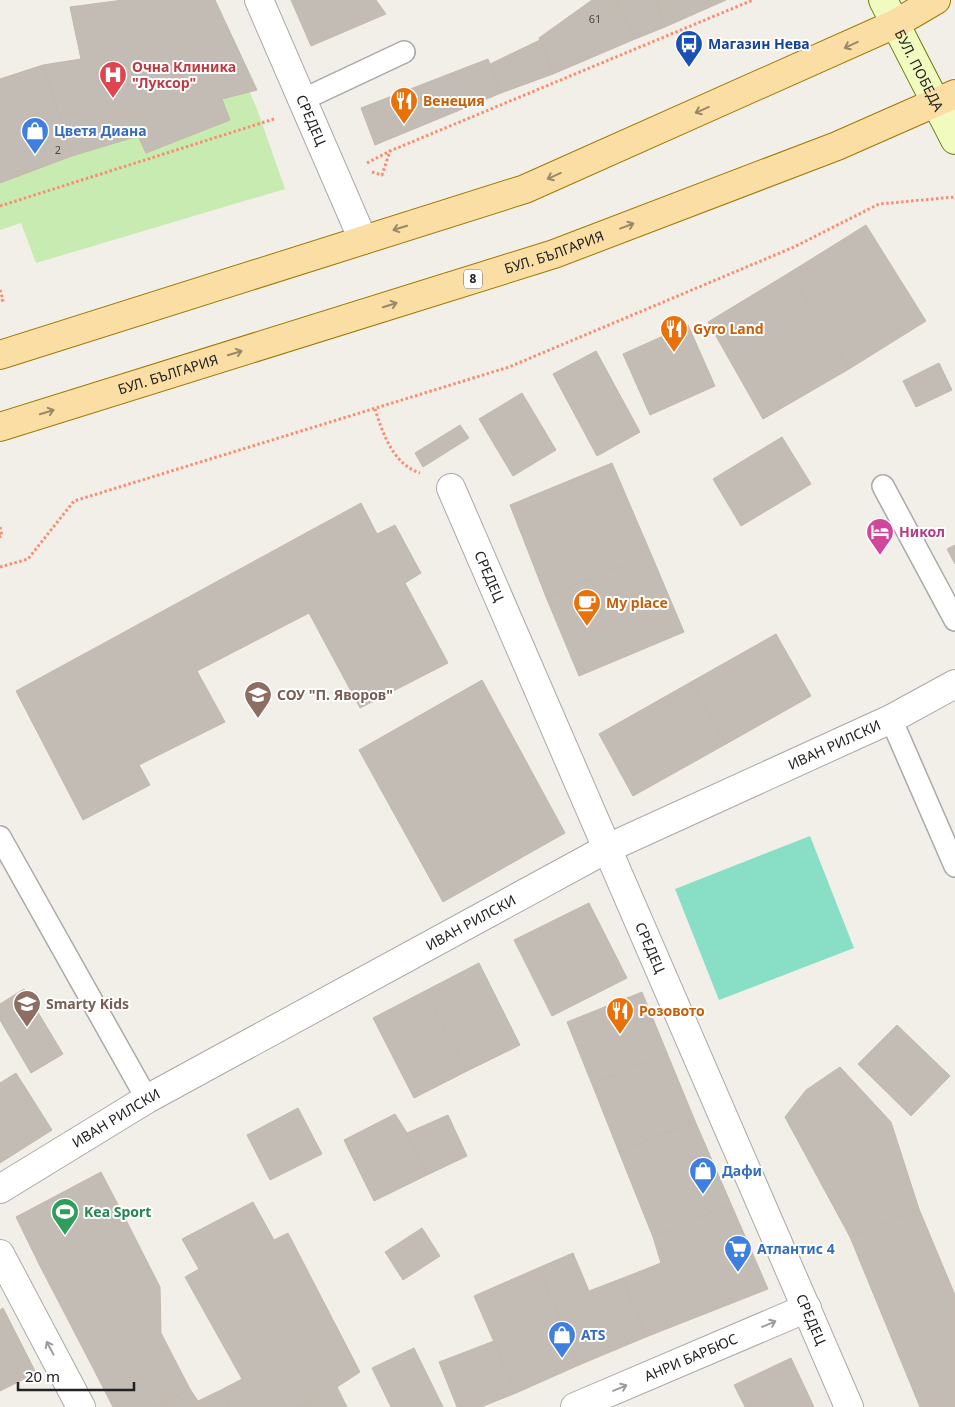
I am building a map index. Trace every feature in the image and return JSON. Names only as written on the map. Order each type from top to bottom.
[{"type":"main road","name":"БУЛ. ПОБЕДА","points":[[883,0],[895,24],[946,99],[955,140]]},
{"type":"main road","points":[[0,355],[525,189],[895,24],[936,0]]},
{"type":"main road","name":"БУЛ. БЪЛГАРИЯ","points":[[0,427],[554,254],[837,146],[946,99]]},
{"type":"street","name":"СРЕДЕЦ","points":[[259,0],[363,240]]},
{"type":"street","name":"СРЕДЕЦ","points":[[451,488],[849,1407]]},
{"type":"street","name":"ИВАН РИЛСКИ","points":[[0,1189],[147,1100],[608,848],[891,719],[955,684]]},
{"type":"street","points":[[0,1254],[81,1407]]},
{"type":"street","name":"АНРИ БАРБЮС","points":[[575,1407],[807,1308]]},
{"type":"lane","points":[[304,105],[404,52]]},
{"type":"lane","points":[[883,486],[955,620]]},
{"type":"lane","points":[[891,719],[955,866]]},
{"type":"lane","points":[[3,851],[147,1100]]},
{"type":"path","points":[[365,163],[753,0]]},
{"type":"path","points":[[0,206],[304,105]]},
{"type":"path","points":[[382,175],[390,151]]},
{"type":"path","points":[[0,567],[28,559],[74,501],[509,367],[794,247],[879,204],[955,197]]},
{"type":"path","points":[[0,290],[3,300],[0,301]]},
{"type":"path","points":[[374,409],[383,435],[392,452],[409,470],[448,479],[451,488]]},
{"type":"path","points":[[0,527],[2,536],[0,537]]},
{"type":"green space","points":[[70,7],[214,8],[257,109],[285,189],[36,263],[21,223],[0,230],[0,79],[43,65],[81,59]]},
{"type":"green space","points":[[810,836],[854,948],[719,1000],[675,889]]},
{"type":"building","points":[[123,0],[215,0],[257,90],[222,99],[230,120],[146,153],[138,136],[72,156],[43,65],[81,59],[70,7]]},
{"type":"building","points":[[291,0],[376,0],[386,14],[311,46]]},
{"type":"building","points":[[592,0],[616,0],[635,39],[553,74],[539,38]]},
{"type":"building","points":[[616,0],[655,0],[665,27],[635,39]]},
{"type":"building","points":[[655,0],[726,0],[665,27]]},
{"type":"building","points":[[540,40],[553,74],[501,93],[490,64]]},
{"type":"building","points":[[488,59],[501,93],[375,145],[361,108]]},
{"type":"building","points":[[43,65],[72,156],[0,183],[0,79]]},
{"type":"building","points":[[866,225],[926,321],[849,369],[789,273]]},
{"type":"building","points":[[789,273],[849,369],[763,419],[708,322]]},
{"type":"building","points":[[688,325],[715,386],[650,415],[623,354]]},
{"type":"building","points":[[596,351],[640,432],[597,456],[553,374]]},
{"type":"building","points":[[939,363],[952,390],[916,407],[903,381]]},
{"type":"building","points":[[522,393],[556,450],[513,476],[479,419]]},
{"type":"building","points":[[460,425],[469,438],[423,467],[415,453]]},
{"type":"building","points":[[782,437],[811,484],[741,526],[713,479]]},
{"type":"building","points":[[612,463],[651,554],[546,597],[510,505]]},
{"type":"building","points":[[361,503],[377,534],[395,525],[421,573],[405,583],[448,663],[360,708],[309,613],[197,671],[225,722],[139,765],[150,785],[83,820],[16,691]]},
{"type":"building","points":[[955,545],[955,564],[947,549]]},
{"type":"building","points":[[651,554],[684,632],[579,676],[546,597]]},
{"type":"building","points":[[776,634],[811,696],[726,744],[691,682]]},
{"type":"building","points":[[482,680],[565,833],[443,902],[359,750]]},
{"type":"building","points":[[691,682],[726,744],[633,796],[599,734]]},
{"type":"building","points":[[589,903],[627,978],[552,1016],[514,940]]},
{"type":"building","points":[[479,963],[520,1045],[467,1071],[425,991]]},
{"type":"building","points":[[24,989],[63,1054],[31,1073],[0,1020],[0,1004]]},
{"type":"building","points":[[425,991],[467,1071],[414,1098],[373,1018]]},
{"type":"building","points":[[642,992],[667,1053],[592,1084],[567,1022]]},
{"type":"building","points":[[897,1025],[950,1076],[911,1116],[858,1064]]},
{"type":"building","points":[[667,1053],[695,1121],[619,1152],[592,1084]]},
{"type":"building","points":[[840,1067],[891,1122],[919,1209],[850,1237],[785,1117],[806,1090]]},
{"type":"building","points":[[16,1073],[52,1130],[0,1163],[0,1083]]},
{"type":"building","points":[[298,1108],[322,1154],[270,1180],[247,1135]]},
{"type":"building","points":[[395,1114],[407,1133],[427,1175],[374,1201],[344,1140]]},
{"type":"building","points":[[448,1115],[467,1156],[427,1175],[407,1133]]},
{"type":"building","points":[[695,1121],[731,1204],[653,1237],[619,1152]]},
{"type":"building","points":[[101,1172],[127,1222],[40,1266],[16,1217]]},
{"type":"building","points":[[253,1202],[274,1240],[288,1233],[360,1372],[337,1387],[296,1407],[230,1407],[221,1390],[242,1379],[185,1277],[199,1269],[182,1239]]},
{"type":"building","points":[[731,1204],[768,1289],[646,1337],[623,1278],[661,1263],[653,1237]]},
{"type":"building","points":[[919,1209],[955,1295],[955,1407],[920,1407],[850,1237]]},
{"type":"building","points":[[127,1222],[160,1287],[161,1333],[93,1368],[40,1266]]},
{"type":"building","points":[[422,1228],[440,1256],[403,1280],[385,1252]]},
{"type":"building","points":[[573,1253],[589,1291],[623,1278],[646,1337],[579,1365],[538,1268]]},
{"type":"building","points":[[538,1268],[579,1365],[516,1393],[474,1296]]},
{"type":"building","points":[[3,1308],[36,1373],[0,1391],[0,1310]]},
{"type":"building","points":[[161,1333],[190,1389],[156,1407],[113,1407],[93,1368]]},
{"type":"building","points":[[494,1341],[516,1393],[481,1407],[457,1407],[439,1362]]},
{"type":"building","points":[[414,1348],[443,1407],[391,1407],[372,1368]]},
{"type":"building","points":[[791,1358],[814,1407],[745,1407],[734,1385]]},
{"type":"building","points":[[337,1387],[347,1407],[296,1407]]},
{"type":"building","points":[[190,1389],[198,1401],[221,1390],[230,1407],[156,1407]]},
{"type":"place","name":"Магазин Нева","points":[[689,68]]},
{"type":"place","name":"Очна Клиника \"Луксор\"","points":[[113,99]]},
{"type":"place","name":"Венеция","points":[[404,125]]},
{"type":"place","name":"Цветя Диана","points":[[35,155]]},
{"type":"place","name":"Gyro Land","points":[[674,353]]},
{"type":"place","name":"Никол","points":[[880,556]]},
{"type":"place","name":"My place","points":[[587,627]]},
{"type":"place","name":"СОУ \"П. Яворов\"","points":[[258,719]]},
{"type":"place","name":"Smarty Kids","points":[[27,1028]]},
{"type":"place","name":"Розовото","points":[[620,1035]]},
{"type":"place","name":"Дафи","points":[[703,1195]]},
{"type":"place","name":"Kea Sport","points":[[65,1236]]},
{"type":"place","name":"Атлантис 4","points":[[738,1273]]},
{"type":"place","name":"ATS","points":[[562,1359]]}]
